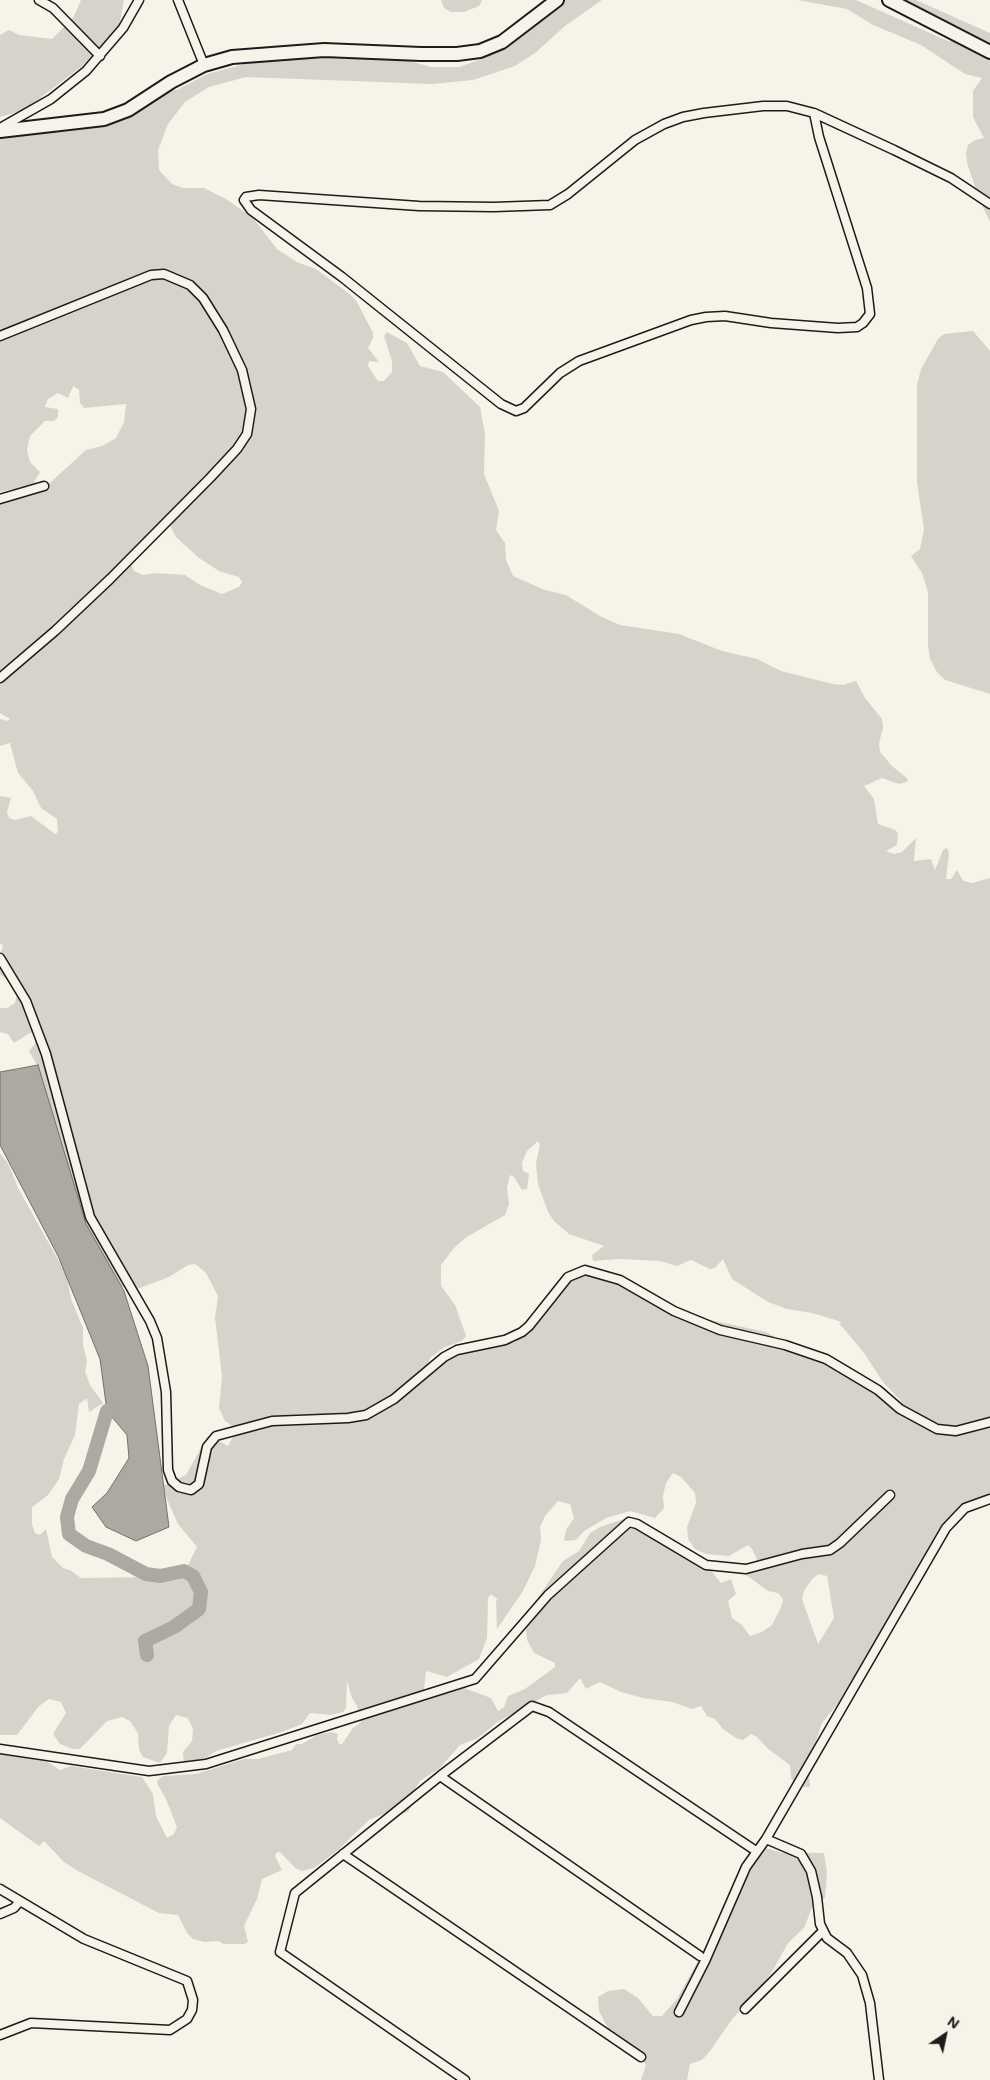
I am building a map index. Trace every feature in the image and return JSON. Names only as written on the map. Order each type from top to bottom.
[{"type":"main road","points":[[0,130],[104,119],[128,110],[171,82],[204,65],[232,57],[306,51],[448,54],[480,51],[502,42],[557,0]]},
{"type":"main road","points":[[889,0],[990,52]]},
{"type":"street","points":[[39,0],[53,8],[100,56]]},
{"type":"street","points":[[0,130],[51,100],[86,71],[123,28],[139,0]]},
{"type":"street","points":[[178,0],[204,65]]},
{"type":"street","points":[[814,113],[819,137],[867,288],[871,306],[868,318],[864,323],[857,327],[838,328],[771,323],[725,316],[691,320],[579,361],[560,373],[524,408],[516,411],[501,404],[349,282],[251,210],[244,200],[246,197],[259,195],[418,206],[539,206],[557,201],[635,140],[664,124],[683,117],[763,106],[787,106],[814,113],[951,178],[990,204]]},
{"type":"street","points":[[0,336],[151,275],[164,274],[190,285],[204,298],[224,330],[242,370],[251,409],[247,434],[237,449],[210,478],[110,580],[0,678]]},
{"type":"street","points":[[0,499],[44,486]]},
{"type":"street","points":[[0,958],[26,1001],[46,1054],[90,1217],[150,1321],[157,1338],[166,1392],[168,1470],[172,1480],[179,1486],[191,1490],[199,1484],[207,1448],[216,1436],[272,1421],[348,1418],[366,1415],[394,1399],[444,1356],[458,1350],[505,1340],[522,1332],[530,1326],[568,1277],[585,1270],[596,1271],[620,1280],[674,1311],[720,1330],[785,1345],[826,1359],[878,1390],[900,1410],[937,1429],[956,1431],[990,1422]]},
{"type":"street","points":[[0,1750],[149,1771],[206,1764],[475,1679],[548,1595],[629,1522],[637,1524],[706,1565],[746,1569],[802,1554],[830,1550],[840,1544],[890,1495]]},
{"type":"street","points":[[679,2012],[705,1961],[746,1867],[766,1839],[946,1528],[965,1508],[990,1499]]},
{"type":"street","points":[[465,2080],[280,1952],[295,1893],[440,1776],[532,1706],[549,1712],[756,1851]]},
{"type":"street","points":[[440,1776],[700,1956]]},
{"type":"street","points":[[766,1839],[801,1854],[811,1871],[823,1930],[827,1938],[848,1953],[862,1975],[870,2003],[879,2080]]},
{"type":"street","points":[[343,1854],[640,2057]]},
{"type":"street","points":[[0,1889],[84,1939],[187,1981],[193,1995],[193,2005],[190,2014],[183,2022],[170,2030],[31,2023],[0,2034]]},
{"type":"street","points":[[0,1914],[14,1908],[20,1901]]},
{"type":"street","points":[[745,2009],[823,1930]]},
{"type":"shaded area","points":[[81,0],[124,0],[119,26],[113,36],[81,67],[24,110],[0,117],[0,35],[9,30],[19,35],[52,39],[73,18]]},
{"type":"shaded area","points":[[441,0],[482,1],[479,6],[464,12],[451,12],[444,8]]},
{"type":"shaded area","points":[[561,0],[602,0],[565,26],[535,53],[515,66],[473,80],[432,84],[246,77],[209,87],[185,102],[168,124],[158,150],[159,170],[172,184],[183,188],[204,188],[226,199],[253,218],[277,249],[297,262],[316,269],[351,295],[357,302],[373,333],[373,338],[368,348],[379,362],[369,361],[368,366],[378,381],[384,381],[392,372],[392,361],[384,336],[387,332],[407,343],[420,366],[443,372],[480,407],[485,434],[484,474],[499,511],[496,530],[505,543],[506,560],[513,576],[545,590],[566,595],[600,616],[620,625],[679,634],[722,651],[757,659],[781,671],[833,684],[843,685],[856,681],[865,698],[882,719],[883,728],[879,743],[880,752],[892,766],[908,779],[907,782],[899,784],[882,778],[864,786],[874,799],[878,824],[895,830],[898,833],[897,845],[886,851],[894,854],[902,852],[916,838],[914,861],[931,859],[935,870],[943,850],[947,848],[949,853],[946,879],[951,879],[957,870],[963,881],[972,883],[990,878],[990,1497],[969,1510],[947,1532],[888,1618],[872,1651],[844,1696],[822,1723],[808,1765],[810,1787],[803,1787],[794,1783],[791,1778],[790,1765],[768,1749],[757,1737],[751,1734],[743,1740],[736,1738],[723,1729],[715,1719],[707,1716],[701,1706],[692,1709],[672,1702],[643,1698],[621,1692],[600,1682],[586,1689],[580,1678],[567,1693],[547,1695],[499,1721],[478,1738],[460,1745],[440,1768],[420,1781],[409,1798],[411,1807],[408,1812],[399,1815],[386,1813],[369,1820],[337,1851],[314,1868],[302,1871],[295,1868],[280,1852],[276,1853],[275,1856],[282,1870],[262,1879],[257,1899],[244,1926],[248,1942],[244,1944],[224,1944],[218,1941],[205,1942],[193,1939],[187,1933],[178,1915],[159,1913],[76,1870],[64,1862],[44,1841],[39,1846],[0,1818],[0,1748],[21,1757],[48,1762],[60,1770],[71,1766],[142,1777],[153,1794],[156,1816],[167,1838],[174,1834],[177,1827],[166,1799],[158,1785],[157,1781],[163,1776],[196,1774],[244,1759],[258,1759],[292,1750],[296,1744],[302,1744],[317,1735],[332,1732],[338,1734],[339,1744],[342,1744],[353,1728],[361,1722],[347,1681],[346,1708],[343,1712],[331,1715],[310,1713],[302,1724],[282,1732],[216,1751],[199,1763],[184,1764],[183,1752],[192,1741],[193,1729],[188,1718],[176,1715],[169,1726],[167,1753],[160,1763],[143,1757],[139,1750],[138,1733],[130,1721],[122,1717],[107,1721],[80,1749],[73,1749],[60,1744],[53,1734],[66,1713],[61,1702],[49,1699],[39,1706],[17,1735],[0,1735],[0,1153],[9,1165],[18,1188],[67,1276],[71,1299],[83,1328],[83,1345],[87,1361],[85,1372],[90,1385],[103,1403],[89,1412],[87,1398],[79,1404],[75,1435],[64,1459],[59,1479],[48,1495],[32,1507],[32,1524],[35,1533],[40,1535],[46,1529],[52,1557],[63,1568],[70,1570],[81,1578],[151,1577],[176,1572],[188,1565],[197,1547],[178,1524],[163,1486],[186,1475],[207,1437],[214,1438],[228,1446],[236,1431],[234,1427],[225,1421],[219,1408],[222,1376],[215,1318],[218,1296],[206,1273],[195,1264],[188,1265],[169,1277],[140,1288],[121,1287],[103,1279],[28,1075],[37,1065],[29,1051],[35,1044],[36,1033],[30,1033],[14,1043],[8,1034],[0,1032],[0,1008],[7,1008],[15,1003],[18,991],[11,981],[0,975],[0,957],[3,945],[0,944],[0,796],[11,798],[7,812],[9,818],[15,820],[31,816],[55,834],[58,832],[57,819],[41,808],[33,791],[18,773],[10,743],[0,746],[0,719],[8,721],[10,719],[0,713],[0,502],[23,490],[14,489],[0,492],[0,131],[81,123],[154,92],[177,90],[207,74],[256,61],[296,57],[407,60],[431,67],[459,67],[482,59],[502,46]],"holes":[[[73,386],[79,390],[80,403],[84,408],[126,404],[124,422],[116,438],[102,446],[86,450],[41,491],[34,482],[40,472],[30,462],[27,450],[30,436],[45,421],[54,421],[58,417],[58,409],[45,407],[48,399],[58,393],[68,398]],[[171,509],[171,527],[176,537],[199,558],[219,571],[239,577],[242,582],[239,587],[222,594],[200,585],[185,575],[156,573],[143,575],[134,571],[130,561],[168,516]],[[538,1141],[540,1145],[536,1163],[538,1184],[548,1212],[554,1221],[569,1234],[604,1246],[592,1255],[593,1261],[619,1259],[660,1261],[677,1266],[691,1260],[710,1269],[715,1268],[723,1259],[732,1279],[768,1302],[787,1309],[812,1313],[842,1322],[839,1323],[864,1353],[883,1382],[901,1401],[903,1406],[901,1410],[819,1356],[790,1345],[766,1332],[687,1315],[598,1273],[582,1275],[566,1285],[515,1342],[464,1352],[428,1364],[430,1358],[445,1347],[462,1341],[466,1336],[455,1305],[441,1286],[441,1265],[454,1248],[465,1238],[505,1215],[509,1204],[507,1188],[510,1175],[514,1177],[522,1190],[527,1189],[529,1174],[523,1171],[522,1163],[527,1151]],[[673,1473],[681,1477],[695,1493],[696,1503],[687,1527],[688,1539],[695,1549],[706,1554],[729,1556],[748,1545],[752,1549],[758,1562],[744,1572],[745,1574],[768,1591],[778,1593],[783,1599],[772,1625],[762,1632],[750,1636],[742,1625],[732,1618],[728,1601],[736,1594],[731,1579],[721,1583],[705,1565],[702,1568],[636,1521],[624,1519],[600,1527],[590,1533],[579,1551],[563,1561],[532,1606],[526,1628],[527,1640],[534,1653],[555,1663],[555,1667],[525,1689],[508,1696],[504,1707],[498,1711],[491,1698],[464,1688],[430,1691],[424,1689],[426,1671],[447,1677],[479,1659],[487,1638],[488,1598],[491,1594],[498,1600],[496,1600],[497,1629],[523,1591],[535,1566],[541,1540],[540,1527],[545,1516],[558,1501],[570,1504],[574,1518],[566,1530],[564,1541],[576,1540],[584,1531],[606,1518],[630,1511],[655,1518],[664,1508],[663,1496],[666,1483]],[[819,1574],[827,1576],[834,1618],[818,1644],[802,1599],[804,1591],[812,1579]]]},
{"type":"shaded area","points":[[797,0],[856,0],[948,41],[961,42],[883,0],[916,0],[990,33],[990,222],[980,201],[967,163],[966,153],[968,145],[975,140],[984,138],[973,117],[973,91],[982,78],[965,74],[921,45],[873,25],[847,9]]},
{"type":"shaded area","points":[[973,331],[990,351],[990,694],[945,680],[937,672],[930,659],[928,646],[928,592],[922,573],[911,556],[920,549],[924,529],[917,483],[917,385],[921,369],[938,339],[944,334]]},
{"type":"shaded area","points":[[38,1065],[86,1224],[124,1291],[148,1366],[169,1527],[136,1541],[106,1527],[92,1507],[107,1493],[129,1458],[127,1435],[107,1411],[100,1359],[58,1256],[0,1145],[0,1072]]},
{"type":"shaded area","points":[[766,1848],[782,1853],[824,1853],[827,1872],[825,1898],[813,1905],[804,1928],[788,1943],[772,1972],[749,2002],[733,2018],[710,2051],[702,2060],[690,2064],[687,2080],[641,2080],[646,2065],[640,2057],[609,2030],[599,2011],[598,1997],[608,1991],[624,1989],[638,1998],[653,2016],[662,2016],[677,1999],[713,1933],[737,1877],[748,1861]]},
{"type":"waterway","points":[[107,1411],[89,1471],[72,1499],[67,1517],[69,1534],[86,1546],[108,1554],[146,1574],[160,1576],[184,1571],[193,1576],[201,1592],[199,1609],[174,1627],[145,1641],[147,1655]]}]
